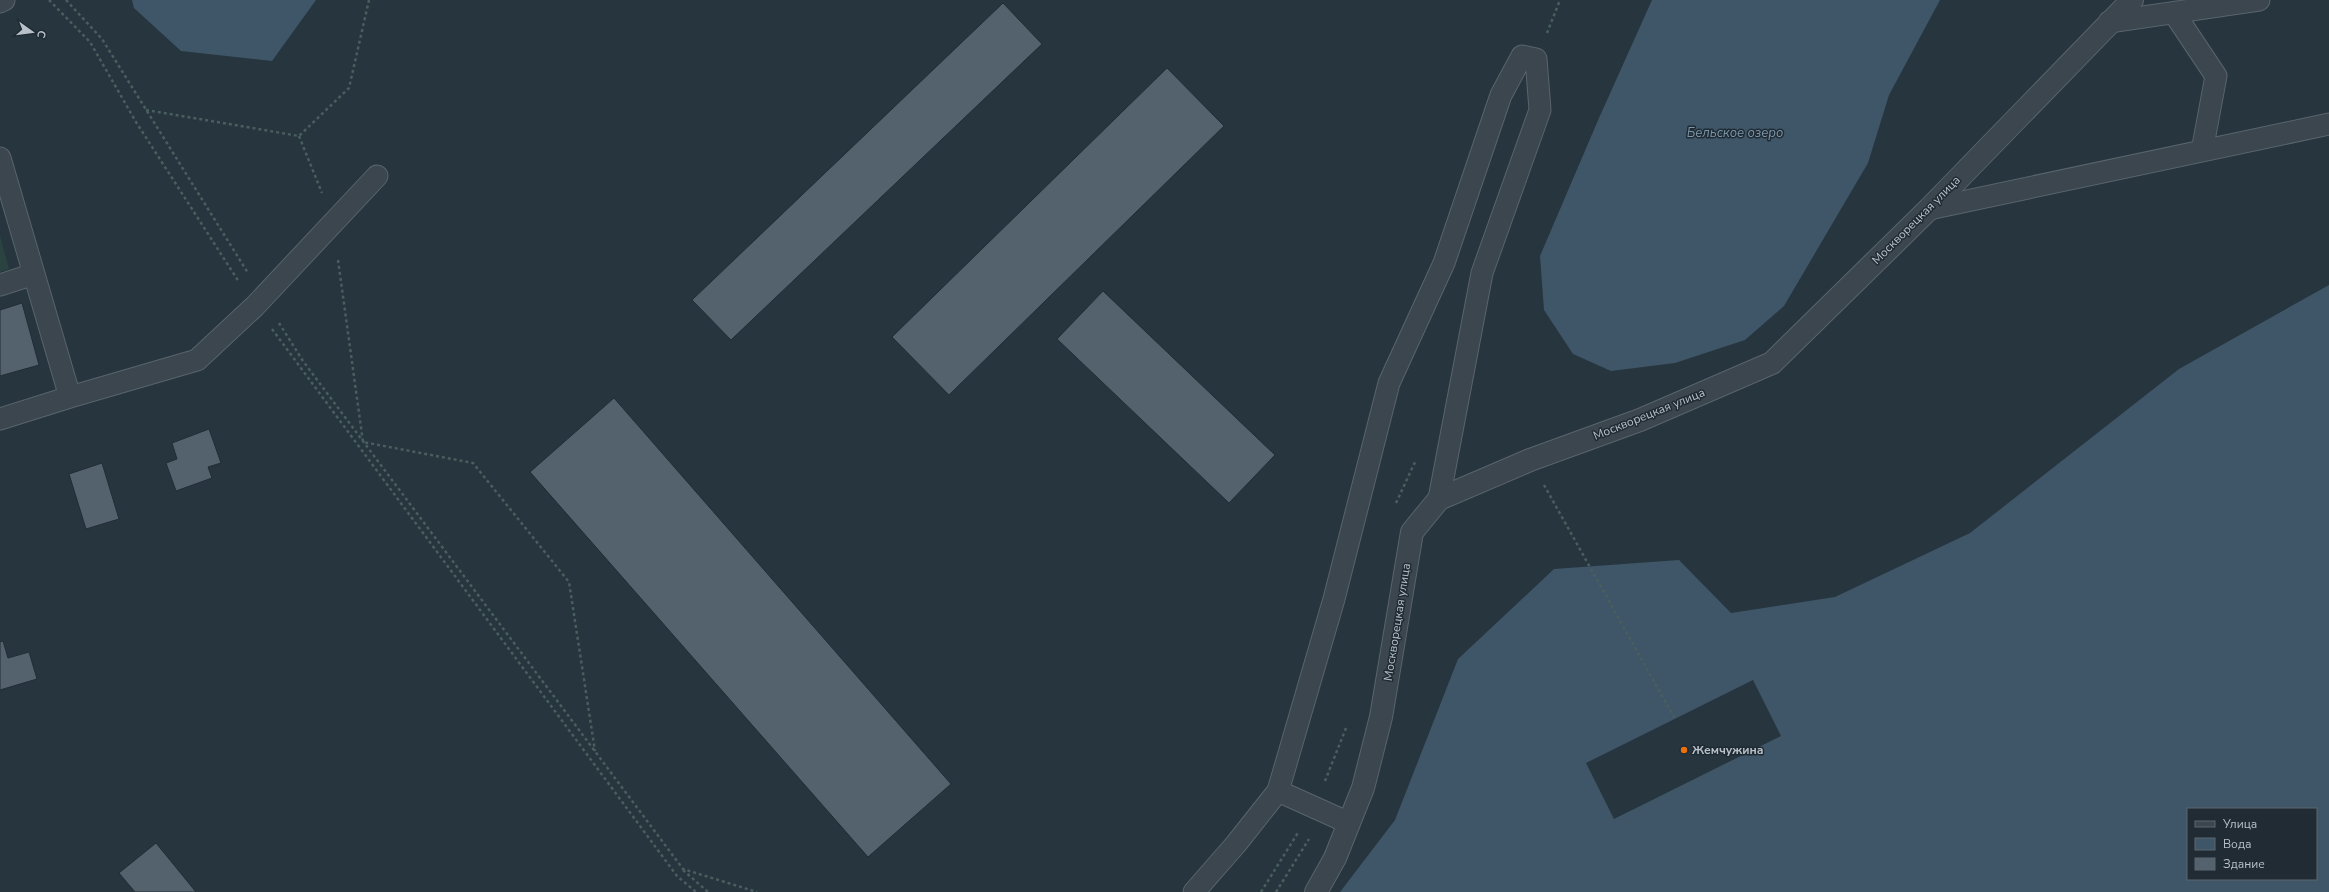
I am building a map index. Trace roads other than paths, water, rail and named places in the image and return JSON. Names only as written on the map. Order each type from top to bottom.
[{"type":"street","name":"Москворецкая улица","points":[[1316,892],[1335,858],[1363,788],[1381,717],[1412,532],[1439,499],[1530,460],[1640,420],[1772,363],[1929,209],[2132,0]]},
{"type":"lane","points":[[0,2],[4,0]]},
{"type":"lane","points":[[2110,22],[2259,0]]},
{"type":"lane","points":[[2174,13],[2216,76],[2202,151]]},
{"type":"lane","points":[[1194,892],[1236,844],[1278,791],[1334,599],[1390,383],[1444,263],[1501,95],[1522,56],[1536,59],[1540,110],[1482,273],[1439,499]]},
{"type":"lane","points":[[1929,209],[2329,124]]},
{"type":"lane","points":[[0,158],[70,397]]},
{"type":"lane","points":[[0,419],[197,360],[259,301],[378,176]]},
{"type":"lane","points":[[0,285],[34,274]]},
{"type":"lane","points":[[1278,791],[1348,823]]},
{"type":"water","points":[[132,0],[316,0],[272,61],[181,51],[134,8]]},
{"type":"water","name":"Бельское озеро","points":[[1652,0],[1940,0],[1889,95],[1868,163],[1784,306],[1745,340],[1675,363],[1611,371],[1573,354],[1544,310],[1540,256],[1599,118]]},
{"type":"water","points":[[2329,285],[2329,892],[1340,892],[1395,820],[1458,659],[1554,569],[1679,560],[1731,613],[1835,597],[1970,533],[2179,369]]},
{"type":"place","name":"Жемчужина","points":[[1684,750]]}]
